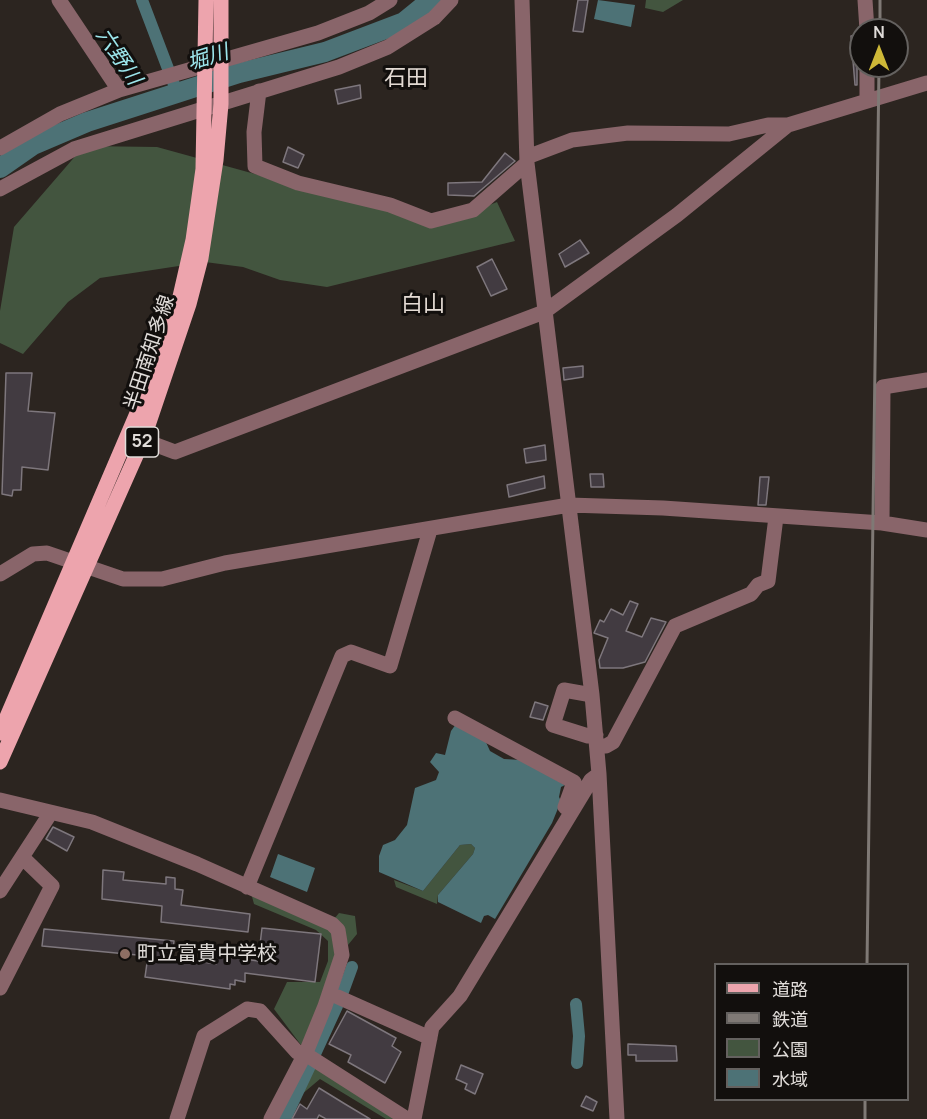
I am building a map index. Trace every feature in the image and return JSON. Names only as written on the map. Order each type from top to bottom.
[{"type":"main road","name":"半田南知多線","points":[[0,762],[81,564],[153,376],[179,301],[203,170],[207,66],[206,0]]},
{"type":"main road","name":"半田南知多線","points":[[0,733],[143,440],[179,338],[201,258],[213,189],[221,104],[207,66],[220,0]]},
{"type":"street","points":[[59,0],[119,91]]},
{"type":"street","points":[[0,148],[76,107],[119,91],[318,33],[369,13],[390,0]]},
{"type":"street","points":[[1,187],[74,149],[339,67],[388,47],[434,18],[451,0]]},
{"type":"street","points":[[522,0],[527,160],[592,695],[599,774],[617,1119]]},
{"type":"street","points":[[865,0],[866,18]]},
{"type":"street","points":[[867,78],[867,100]]},
{"type":"street","points":[[259,91],[254,132],[255,166],[298,183],[390,206],[431,221],[473,210],[527,160],[572,140],[627,133],[729,134],[768,125],[788,125],[927,84]]},
{"type":"street","points":[[143,440],[175,452],[544,312],[677,215],[788,125]]},
{"type":"street","points":[[882,524],[883,387],[927,380]]},
{"type":"street","points":[[0,574],[33,554],[47,553],[123,579],[162,579],[225,563],[568,505],[663,508],[882,524],[927,530]]},
{"type":"street","points":[[592,695],[564,690],[553,724],[596,741],[613,742],[675,626],[751,594],[758,585],[768,581],[776,517]]},
{"type":"street","points":[[247,887],[342,656],[351,652],[390,666],[430,530]]},
{"type":"street","points":[[454,718],[574,782],[565,807],[571,812]]},
{"type":"street","points":[[414,1119],[432,1027],[460,996],[591,780],[599,774]]},
{"type":"street","points":[[0,800],[50,814],[92,822],[194,869],[247,887],[332,924],[341,938],[342,956],[304,1055],[271,1119]]},
{"type":"street","points":[[0,891],[50,814]]},
{"type":"street","points":[[0,988],[4,970],[52,886],[22,857]]},
{"type":"street","points":[[338,997],[430,1038]]},
{"type":"street","points":[[177,1119],[204,1036],[247,1009],[260,1011],[297,1052],[407,1119]]},
{"type":"green space","points":[[646,0],[683,0],[663,12],[645,8]]},
{"type":"green space","points":[[84,146],[157,147],[440,225],[497,202],[515,241],[327,287],[280,280],[243,267],[205,262],[100,278],[68,302],[23,354],[0,343],[0,311],[14,227]]},
{"type":"green space","points":[[471,844],[475,848],[473,854],[438,895],[437,904],[396,887],[394,880],[423,891],[460,845]]},
{"type":"green space","points":[[251,893],[332,929],[338,951],[305,1044],[301,1045],[274,1009],[287,982],[320,982],[328,961],[328,941],[316,930],[254,904]]},
{"type":"green space","points":[[339,913],[355,916],[357,934],[348,945],[344,930],[334,919]]},
{"type":"green space","points":[[314,1066],[399,1119],[386,1119],[320,1079],[301,1095]]},
{"type":"water","points":[[598,0],[635,5],[631,27],[594,19]]},
{"type":"water","points":[[456,724],[485,740],[490,751],[504,759],[521,760],[565,785],[561,787],[559,797],[561,801],[552,823],[495,919],[488,915],[484,916],[481,923],[438,902],[438,895],[473,854],[475,848],[471,844],[460,845],[423,891],[379,872],[379,856],[383,845],[395,840],[407,825],[415,788],[436,780],[439,772],[430,762],[436,753],[445,755],[451,731]]},
{"type":"water","points":[[278,854],[315,868],[307,892],[270,877]]},
{"type":"building","points":[[578,0],[588,0],[583,32],[573,31]]},
{"type":"building","points":[[360,85],[361,98],[338,104],[335,90]]},
{"type":"building","points":[[288,147],[304,155],[298,168],[283,162]]},
{"type":"building","points":[[505,153],[515,161],[474,196],[448,195],[448,183],[482,182]]},
{"type":"building","points":[[580,240],[589,253],[565,267],[559,254]]},
{"type":"building","points":[[492,259],[507,289],[491,296],[477,267]]},
{"type":"building","points":[[583,366],[583,377],[564,380],[563,368]]},
{"type":"building","points":[[6,373],[32,373],[28,411],[55,413],[48,470],[22,467],[21,490],[13,490],[12,496],[2,494]]},
{"type":"building","points":[[545,445],[546,460],[526,463],[524,449]]},
{"type":"building","points":[[590,474],[603,474],[604,487],[591,487]]},
{"type":"building","points":[[544,476],[545,488],[509,497],[507,485]]},
{"type":"building","points":[[760,477],[769,477],[766,505],[758,505]]},
{"type":"building","points":[[630,601],[638,604],[626,631],[642,637],[651,618],[666,622],[645,662],[623,668],[600,668],[599,660],[608,638],[594,633],[600,620],[604,622],[611,609],[623,615]]},
{"type":"building","points":[[535,702],[548,706],[543,720],[530,717]]},
{"type":"building","points":[[53,827],[74,837],[67,851],[46,839]]},
{"type":"building","points":[[103,870],[124,872],[123,880],[166,884],[166,877],[175,878],[175,889],[183,890],[181,905],[250,914],[248,932],[161,922],[162,906],[102,899]]},
{"type":"building","points":[[262,928],[321,934],[315,982],[245,973],[245,982],[235,980],[235,985],[230,984],[230,989],[145,977],[148,956],[42,946],[44,929],[174,941],[172,957],[216,964],[218,951],[238,954],[238,958],[258,961]]},
{"type":"building","points":[[347,1011],[396,1038],[392,1046],[401,1052],[385,1083],[348,1062],[351,1055],[329,1044]]},
{"type":"building","points":[[628,1044],[676,1046],[677,1061],[636,1061],[636,1055],[628,1055]]},
{"type":"building","points":[[461,1065],[483,1074],[475,1094],[465,1089],[467,1084],[456,1079]]},
{"type":"building","points":[[319,1088],[370,1119],[326,1119],[319,1115],[317,1119],[292,1119],[300,1104],[307,1109]]},
{"type":"building","points":[[586,1096],[597,1102],[593,1111],[581,1106]]},
{"type":"waterway","points":[[142,0],[178,95]]},
{"type":"waterway","name":"堀川","points":[[0,168],[33,145],[87,122],[239,73],[325,52],[404,22],[431,0]]},
{"type":"waterway","points":[[341,997],[352,967]]},
{"type":"waterway","points":[[576,1004],[579,1036],[577,1063]]},
{"type":"waterway","points":[[315,1054],[337,1006]]},
{"type":"waterway","points":[[285,1119],[310,1066]]},
{"type":"railway","points":[[880,0],[880,18]]},
{"type":"railway","points":[[867,963],[879,78]]},
{"type":"railway","points":[[865,1101],[865,1119]]},
{"type":"place","name":"町立富貴中学校","points":[[125,954]]},
{"type":"district","name":"石田","points":[[406,79]]},
{"type":"district","name":"白山","points":[[423,305]]},
{"type":"water label","name":"六野川","points":[[118,57]]}]
